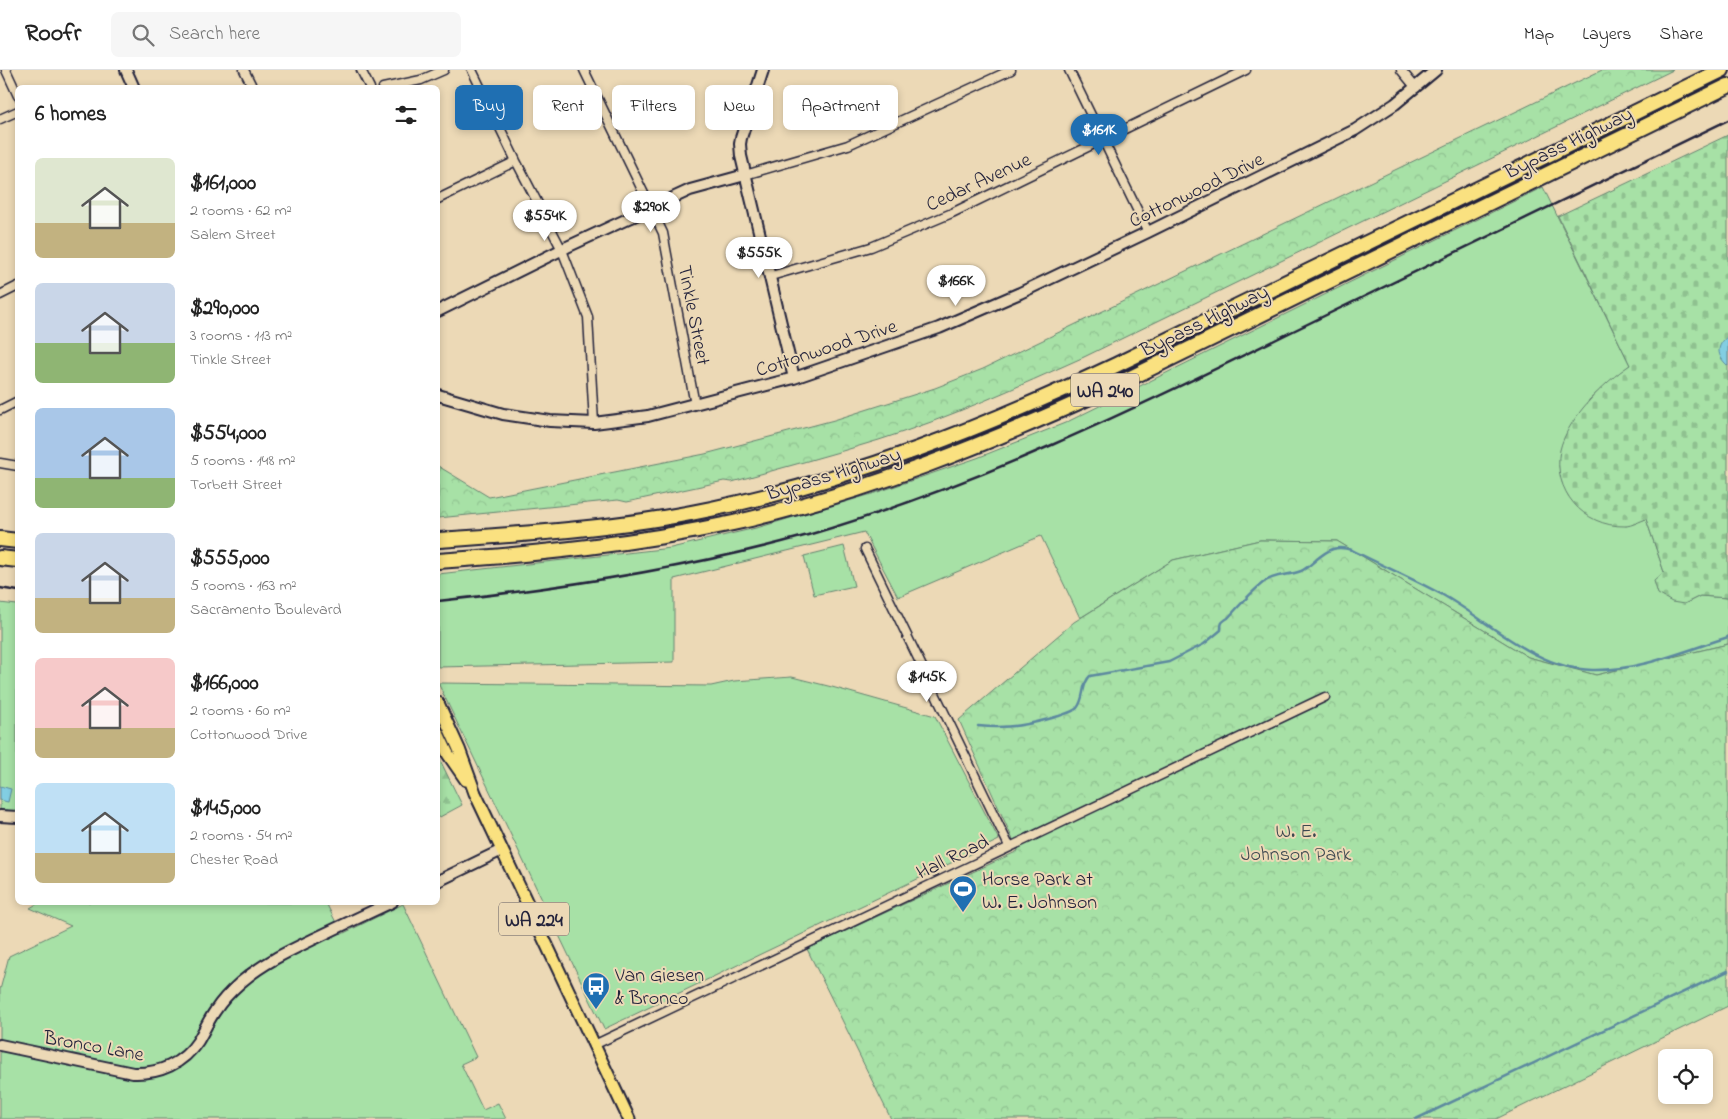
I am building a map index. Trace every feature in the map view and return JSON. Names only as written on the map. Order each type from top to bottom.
[{"type":"highway","name":"Bypass Highway","points":[[440,540],[603,526],[711,509],[774,494],[855,470],[931,444],[1028,406],[1107,370],[1722,70]]},
{"type":"highway","name":"Bypass Highway","points":[[440,561],[523,555],[604,545],[724,524],[786,509],[944,458],[1060,411],[1112,387],[1728,86]]},
{"type":"highway","points":[[0,540],[15,541]]},
{"type":"highway","points":[[0,558],[15,560]]},
{"type":"main road","name":"WA 224","points":[[440,707],[459,749],[475,793],[628,1119]]},
{"type":"main road","name":"WA 224","points":[[440,737],[448,754],[475,793]]},
{"type":"street","points":[[6,70],[15,90]]},
{"type":"street","points":[[126,70],[133,85]]},
{"type":"street","points":[[244,70],[252,85]]},
{"type":"street","points":[[361,70],[368,85]]},
{"type":"street","points":[[397,85],[421,80],[444,70]]},
{"type":"street","points":[[472,70],[562,250],[588,317],[594,423]]},
{"type":"street","name":"Tinkle Street","points":[[584,70],[663,232],[696,405]]},
{"type":"street","points":[[763,70],[740,144],[745,175],[794,378]]},
{"type":"street","points":[[440,310],[690,190],[848,145],[1011,70]]},
{"type":"street","points":[[1069,70],[1148,232]]},
{"type":"street","name":"Cedar Avenue","points":[[770,276],[871,247],[952,213],[1246,70]]},
{"type":"street","points":[[1401,70],[1416,88]]},
{"type":"street","name":"Cottonwood Drive","points":[[440,396],[503,414],[550,421],[594,423],[648,416],[794,378],[939,328],[1020,293],[1148,232],[1355,130],[1395,104],[1436,70]]},
{"type":"street","points":[[0,119],[15,112]]},
{"type":"street","points":[[440,198],[516,161]]},
{"type":"street","points":[[0,295],[15,288]]},
{"type":"street","points":[[0,410],[15,402]]},
{"type":"street","points":[[0,463],[15,466]]},
{"type":"street","points":[[865,549],[1009,846]]},
{"type":"street","name":"Hall Road","points":[[594,1045],[1325,697]]},
{"type":"street","points":[[0,816],[15,817]]},
{"type":"street","points":[[440,880],[502,850]]},
{"type":"street","name":"Bronco Lane","points":[[0,1045],[133,1073],[161,1070],[176,1063],[189,1053],[222,1002],[254,971],[283,954],[386,905]]},
{"type":"green space","points":[[1602,70],[1673,70],[1084,357],[983,402],[931,422],[861,446],[732,482],[724,481],[627,502],[618,500],[440,518],[440,467],[489,497],[705,454],[834,420],[935,388],[983,369]]},
{"type":"green space","points":[[1728,135],[1728,598],[1700,596],[1684,604],[1672,602],[1658,594],[1654,581],[1664,572],[1646,519],[1625,526],[1610,525],[1596,520],[1584,513],[1574,503],[1566,492],[1561,479],[1559,465],[1560,450],[1570,426],[1598,391],[1630,365],[1558,216]]},
{"type":"green space","points":[[1543,187],[1630,365],[1589,400],[1559,466],[1562,482],[1569,497],[1626,526],[1646,519],[1664,572],[1684,604],[1700,596],[1728,598],[1728,644],[1596,675],[1528,657],[1337,541],[1260,540],[1173,560],[1080,618],[1041,536],[898,597],[864,532],[674,579],[674,662],[440,667],[440,574],[671,548],[760,527],[872,494],[977,458],[1065,423]]},
{"type":"green space","name":"W. E. Johnson Park","points":[[1260,540],[1337,541],[1528,657],[1596,675],[1728,644],[1728,1006],[1496,1119],[891,1119],[807,949],[1018,851],[959,720],[1074,622],[1173,560]]},
{"type":"green space","points":[[844,546],[854,586],[814,595],[804,556]]},
{"type":"green space","points":[[0,603],[15,605],[15,811],[0,810]]},
{"type":"green space","points":[[792,677],[935,716],[999,840],[604,1029],[440,687],[440,683],[711,686],[734,681]]},
{"type":"green space","points":[[440,760],[462,805],[440,817]]},
{"type":"green space","points":[[35,905],[327,905],[342,934],[403,905],[476,1057],[461,1064],[483,1110],[498,1103],[506,1119],[0,1119],[0,990],[9,956],[71,926],[30,908]]},
{"type":"water","points":[[1728,336],[1728,366],[1721,358],[1719,351],[1721,343]]},
{"type":"water","points":[[0,786],[11,789],[8,802],[0,800]]},
{"type":"waterway","points":[[978,726],[1019,726],[1073,711],[1081,700],[1085,683],[1090,676],[1169,662],[1204,644],[1221,630],[1221,624],[1268,579],[1301,571],[1324,553],[1338,548],[1352,550],[1430,588],[1532,652],[1571,668],[1592,670],[1644,664],[1728,637]]},
{"type":"waterway","points":[[1416,1119],[1728,971]]},
{"type":"railway","points":[[440,601],[624,576],[717,558],[808,535],[932,494],[1113,418],[1728,120]]},
{"type":"railway","points":[[0,588],[15,590]]},
{"type":"place","name":"Horse Park at W. E. Johnson","points":[[963,913]]},
{"type":"place","name":"Van Giesen & Bronco","points":[[596,1010]]}]
